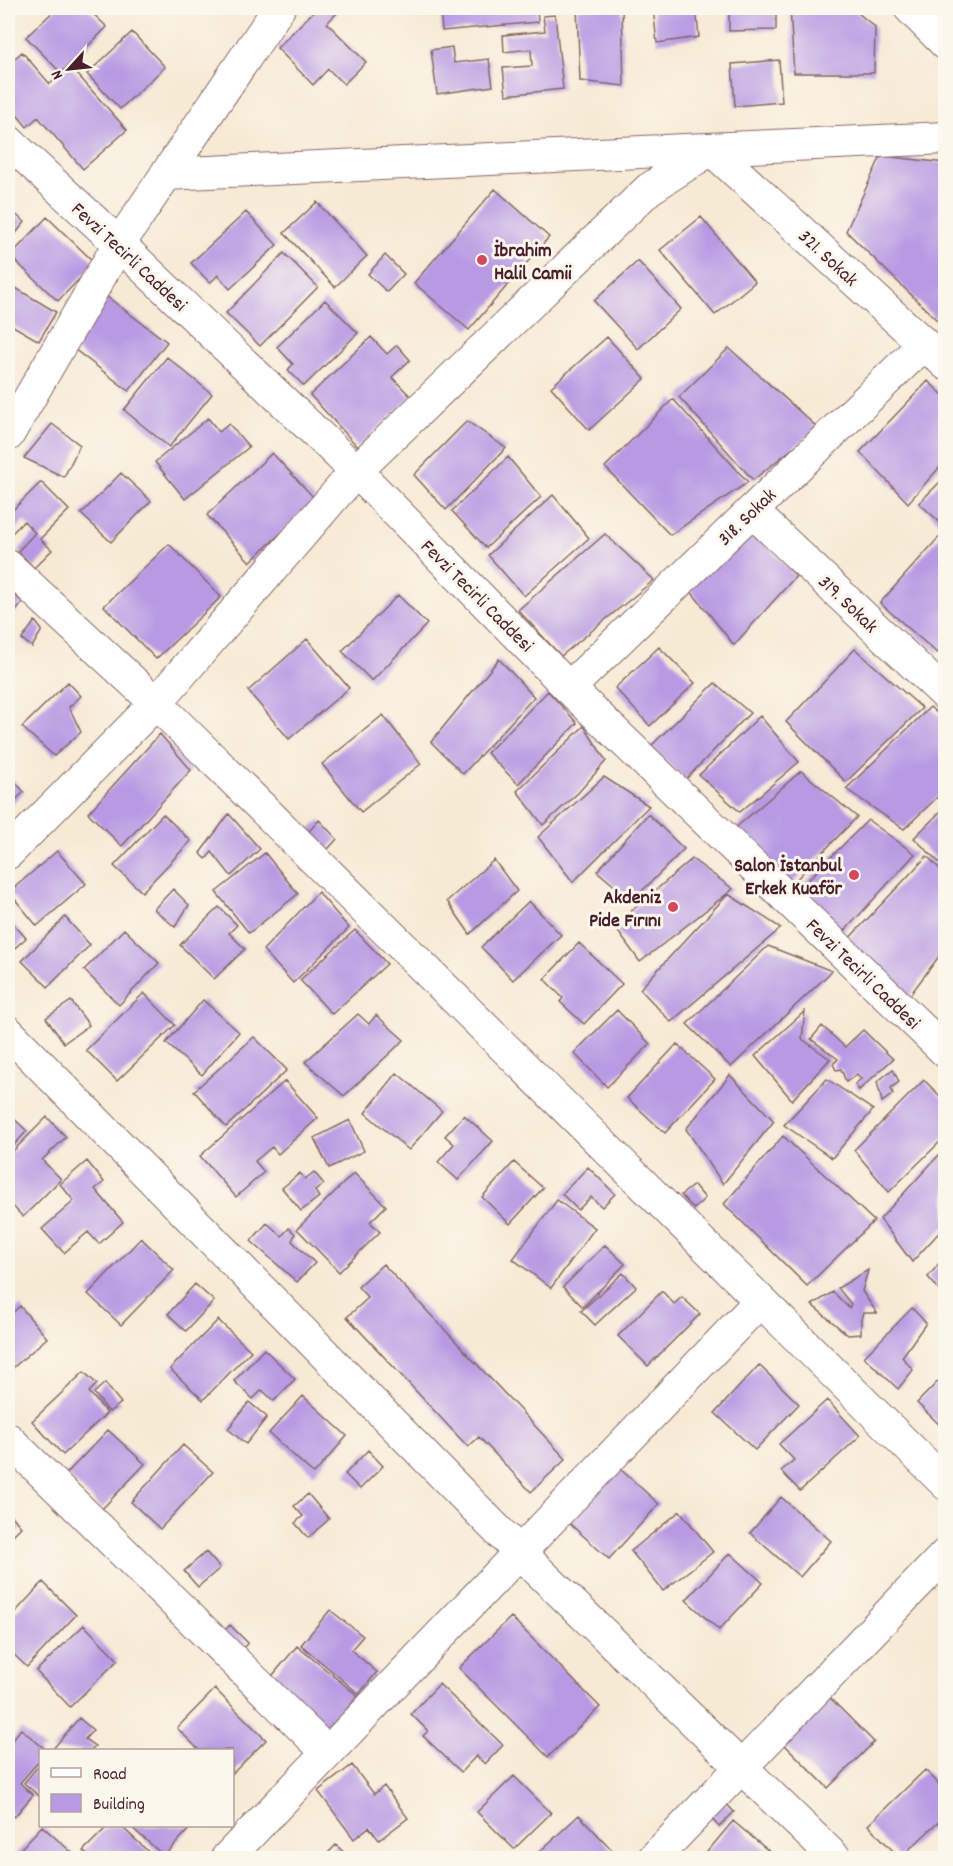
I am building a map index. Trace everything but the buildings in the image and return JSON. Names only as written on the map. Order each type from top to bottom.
[{"type":"street","points":[[8,435],[119,244],[279,8]]},
{"type":"street","points":[[910,8],[945,44]]},
{"type":"street","points":[[166,174],[945,138]]},
{"type":"street","name":"Fevzi Tecirli Caddesi","points":[[8,141],[356,471],[569,688],[945,1052]]},
{"type":"street","points":[[8,853],[156,704],[356,471],[649,189],[711,149]]},
{"type":"street","name":"321. Sokak","points":[[711,149],[934,354]]},
{"type":"street","name":"318. Sokak","points":[[569,688],[752,511],[934,354]]},
{"type":"street","name":"319. Sokak","points":[[752,511],[945,695]]},
{"type":"street","points":[[8,566],[156,704],[945,1484]]},
{"type":"street","points":[[8,1032],[519,1552],[835,1858]]},
{"type":"street","points":[[227,1858],[759,1302]]},
{"type":"street","points":[[8,1439],[327,1752]]},
{"type":"street","points":[[654,1858],[945,1554]]},
{"type":"place","name":"İbrahim Halil Camii","points":[[482,260]]},
{"type":"place","name":"Salon İstanbul Erkek Kuaför","points":[[854,875]]},
{"type":"place","name":"Akdeniz Pide Fırını","points":[[673,907]]}]
